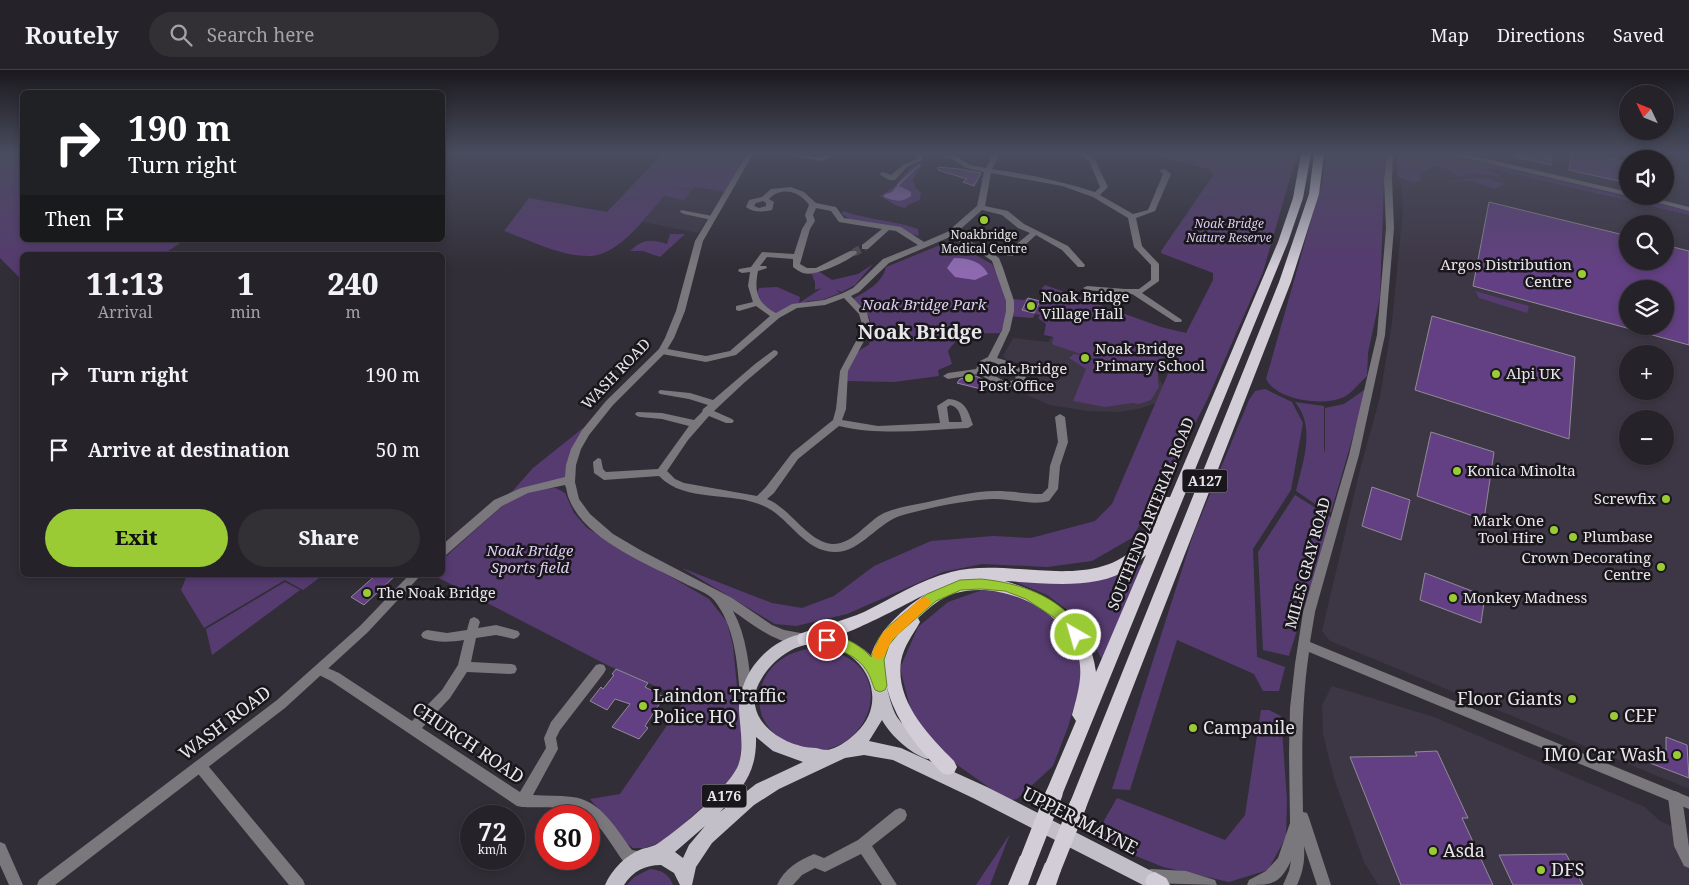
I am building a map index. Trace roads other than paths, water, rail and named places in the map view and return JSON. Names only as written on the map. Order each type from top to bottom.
[{"type":"highway","name":"SOUTHEND ARTERIAL ROAD","points":[[1018,885],[1292,218],[1299,192]]},
{"type":"highway","name":"A127","points":[[1049,880],[1285,282],[1314,192]]},
{"type":"highway","points":[[805,638],[837,630],[931,585],[951,578],[980,574],[1080,576],[1113,569],[1128,562],[1148,542],[1174,483],[1206,428]]},
{"type":"highway","name":"A127","points":[[880,686],[877,660],[883,642],[893,630],[931,597],[960,585],[981,584],[1011,588],[1041,601],[1066,621],[1084,650],[1089,678],[1056,791]]},
{"type":"highway","name":"A127","points":[[948,767],[924,742],[903,710],[894,682],[893,660],[900,637],[922,612],[951,592],[981,584]]},
{"type":"main road","points":[[805,638],[836,642],[859,654],[873,668],[880,686],[880,706],[868,730],[853,744],[835,754],[804,756],[780,747],[771,741],[758,727],[747,703],[752,682],[763,664],[785,646],[805,638]]},
{"type":"main road","name":"UPPER MAYNE","points":[[880,686],[889,718],[899,730],[981,793]]},
{"type":"main road","name":"A176","points":[[644,858],[664,850],[732,789],[742,777],[748,758],[747,703]]},
{"type":"main road","name":"UPPER MAYNE","points":[[835,754],[862,748],[884,750],[981,793],[1154,882]]},
{"type":"main road","name":"A176","points":[[686,881],[686,864],[698,846],[756,793],[772,783],[835,754]]},
{"type":"main road","points":[[614,885],[626,868],[644,858],[658,856],[667,858],[675,863],[686,881]]},
{"type":"street","name":"WASH ROAD","points":[[571,480],[572,459],[575,450],[590,424],[662,351],[680,317],[693,257],[699,241],[727,192]]},
{"type":"street","points":[[763,199],[771,192]]},
{"type":"street","points":[[802,192],[809,197],[813,205],[809,215],[811,221],[796,257],[796,265],[805,271],[818,270],[852,254]]},
{"type":"street","points":[[662,351],[695,358],[715,358],[740,348],[776,316],[795,306],[835,300],[846,295],[856,290],[873,271],[886,261],[950,234],[981,207],[984,192]]},
{"type":"street","points":[[1087,192],[1096,195],[1132,217],[1138,247],[1155,264],[1155,281],[1141,291],[1134,292],[1087,288]]},
{"type":"street","points":[[1096,195],[1099,192]]},
{"type":"street","points":[[1132,217],[1151,210],[1159,192]]},
{"type":"street","name":"MILES GRAY ROAD","points":[[1389,192],[1390,228],[1381,336],[1354,455],[1308,612],[1304,645],[1689,803]]},
{"type":"street","points":[[813,205],[834,209],[842,220],[888,227],[903,232],[923,245]]},
{"type":"street","points":[[1672,205],[1689,209]]},
{"type":"street","points":[[981,207],[1005,213],[1021,226],[1065,248],[1081,265]]},
{"type":"street","points":[[684,212],[712,218]]},
{"type":"street","points":[[865,247],[888,227]]},
{"type":"street","points":[[1010,254],[1035,232]]},
{"type":"street","points":[[950,234],[986,252],[996,260],[1010,302],[1006,330],[992,359],[982,363],[979,371]]},
{"type":"street","points":[[759,269],[758,260],[765,254],[796,257]]},
{"type":"street","points":[[742,271],[759,269]]},
{"type":"street","points":[[759,269],[752,276],[754,295],[757,303],[776,316]]},
{"type":"street","points":[[1134,292],[1178,320]]},
{"type":"street","points":[[760,499],[770,490],[795,456],[837,422],[841,409],[844,371],[867,328],[863,313],[846,295]]},
{"type":"street","points":[[739,308],[757,303]]},
{"type":"street","points":[[661,472],[695,424],[706,412],[774,353]]},
{"type":"street","points":[[948,376],[979,371],[1005,384],[1017,383],[1021,378],[1014,368],[992,359]]},
{"type":"street","points":[[663,392],[683,395],[714,404]]},
{"type":"street","points":[[706,412],[729,422]]},
{"type":"street","points":[[640,414],[662,416],[695,424]]},
{"type":"street","points":[[598,462],[598,470],[604,476],[661,472],[671,482],[683,487],[760,499],[777,508],[800,531],[824,546],[835,548],[846,546],[886,516],[899,512],[974,496],[994,494],[1029,499],[1045,498],[1053,489],[1054,466],[1063,442],[1060,417]]},
{"type":"street","points":[[837,422],[871,430],[890,431],[945,426]]},
{"type":"street","points":[[445,549],[498,503],[507,498],[531,488],[571,480],[572,490],[580,508],[586,517],[607,534],[739,609],[769,631],[788,638],[805,638]]},
{"type":"street","name":"WASH ROAD","points":[[44,885],[281,704],[321,670],[414,577]]},
{"type":"street","points":[[715,595],[727,610],[735,628],[747,703]]},
{"type":"street","points":[[413,728],[446,694],[464,667],[472,628]]},
{"type":"street","points":[[427,635],[447,638],[472,628],[514,634]]},
{"type":"street","points":[[1290,885],[1296,872],[1298,860],[1298,805],[1295,770],[1296,708],[1304,645]]},
{"type":"street","points":[[464,667],[511,669]]},
{"type":"street","points":[[522,801],[552,749],[550,738],[555,726],[600,669]]},
{"type":"street","name":"CHURCH ROAD","points":[[321,670],[335,677],[522,801],[574,803],[590,809],[604,823],[628,856],[644,858]]},
{"type":"street","points":[[200,766],[298,885]]},
{"type":"street","points":[[1674,797],[1681,846],[1689,861]]},
{"type":"street","points":[[1254,885],[1271,877],[1285,861],[1290,850],[1298,805]]},
{"type":"street","points":[[1298,805],[1324,885]]},
{"type":"street","points":[[784,885],[797,870],[814,861],[826,865],[863,845],[900,815]]},
{"type":"street","points":[[863,845],[890,885]]},
{"type":"street","points":[[0,850],[16,885]]},
{"type":"street","points":[[1154,882],[1186,878],[1210,885]]},
{"type":"tunnel","points":[[853,253],[865,247]]},
{"type":"place","name":"Noakbridge Medical Centre","points":[[984,220]]},
{"type":"place","name":"Argos Distribution Centre","points":[[1582,274]]},
{"type":"place","name":"Noak Bridge Village Hall","points":[[1031,306]]},
{"type":"place","name":"Noak Bridge Primary School","points":[[1085,358]]},
{"type":"place","name":"Alpi UK","points":[[1496,374]]},
{"type":"place","name":"Noak Bridge Post Office","points":[[969,378]]},
{"type":"place","name":"Konica Minolta","points":[[1457,471]]},
{"type":"place","name":"Screwfix","points":[[1666,499]]},
{"type":"place","name":"Mark One Tool Hire","points":[[1554,530]]},
{"type":"place","name":"Plumbase","points":[[1573,537]]},
{"type":"place","name":"Crown Decorating Centre","points":[[1661,567]]},
{"type":"place","name":"The Noak Bridge","points":[[367,593]]},
{"type":"place","name":"Monkey Madness","points":[[1453,598]]},
{"type":"place","name":"Floor Giants","points":[[1572,699]]},
{"type":"place","name":"Laindon Traffic Police HQ","points":[[643,706]]},
{"type":"place","name":"CEF","points":[[1614,716]]},
{"type":"place","name":"Campanile","points":[[1193,728]]},
{"type":"place","name":"IMO Car Wash","points":[[1677,755]]},
{"type":"place","name":"Asda","points":[[1433,851]]},
{"type":"place","name":"DFS","points":[[1541,870]]},
{"type":"district","name":"Noak Bridge","points":[[920,332]]},
{"type":"park label","name":"Noak Bridge Nature Reserve","points":[[1229,231]]},
{"type":"park label","name":"Noak Bridge Park","points":[[924,305]]},
{"type":"park label","name":"Noak Bridge Sports field","points":[[530,560]]}]
